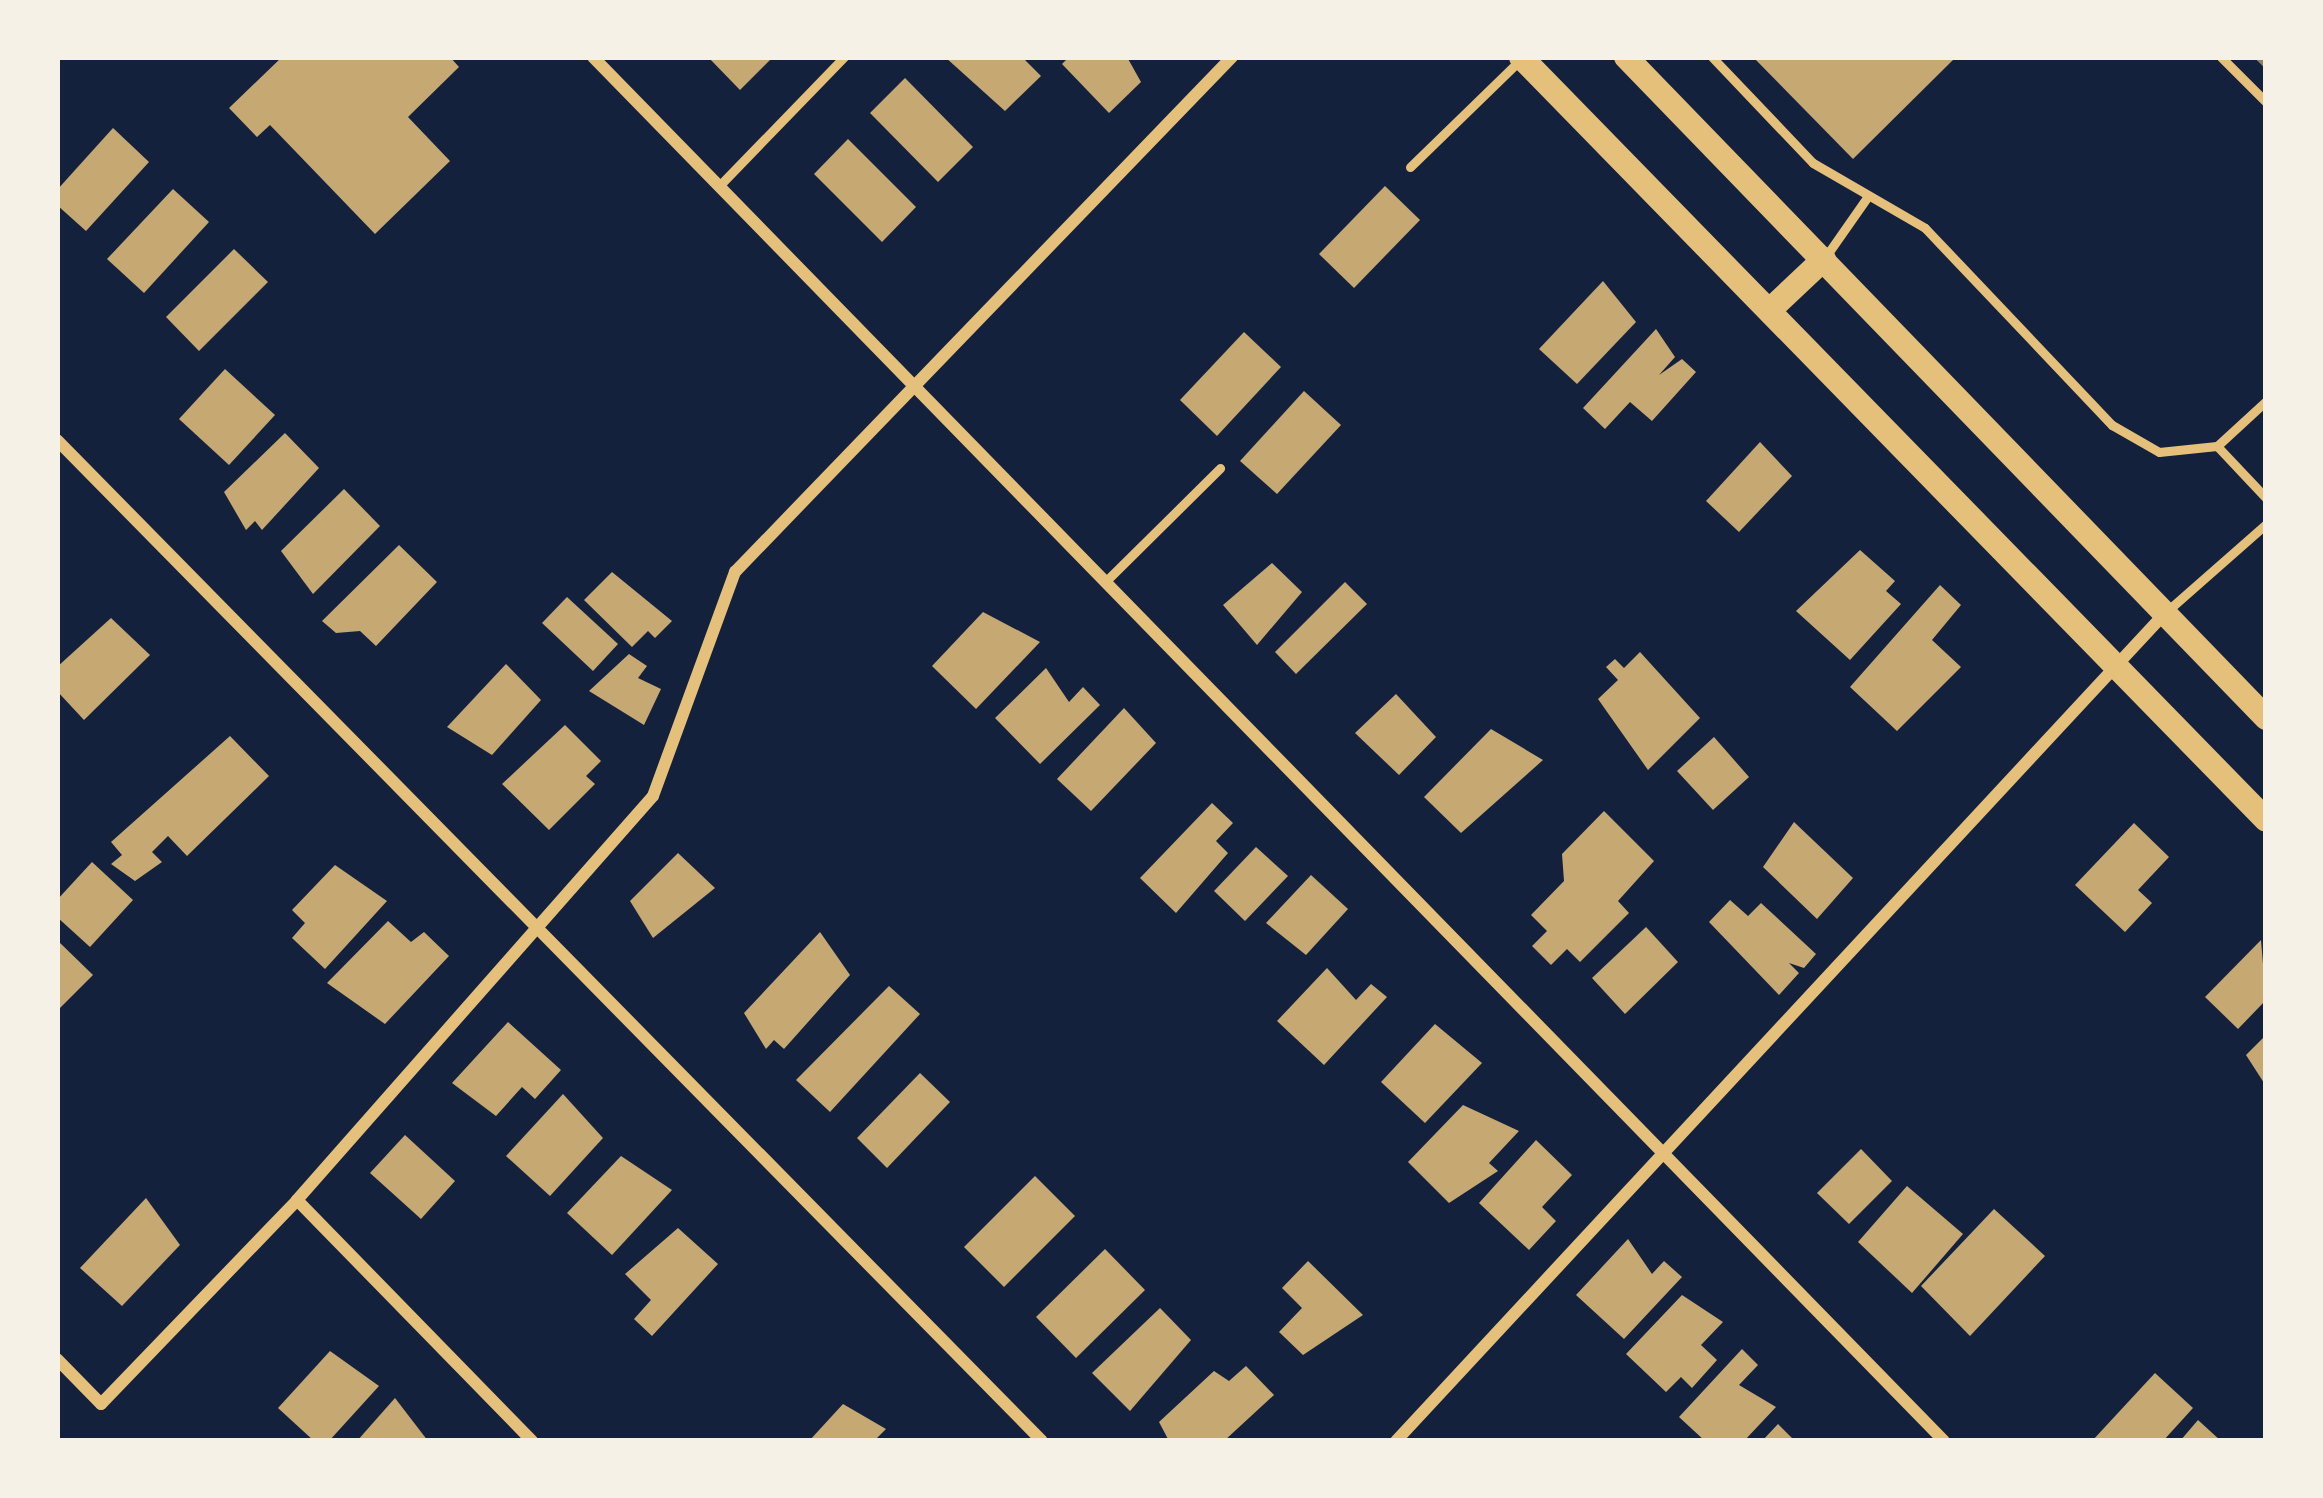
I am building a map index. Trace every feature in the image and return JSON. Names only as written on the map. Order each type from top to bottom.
[{"type":"main road","points":[[1521,57],[1773,307],[2266,820]]},
{"type":"main road","points":[[1626,57],[2266,718]]},
{"type":"main road","points":[[1773,307],[1824,259]]},
{"type":"street","points":[[593,57],[1944,1441]]},
{"type":"street","points":[[57,1359],[101,1404],[297,1200],[653,796],[722,590],[911,382],[1232,57]]},
{"type":"street","points":[[57,440],[1042,1441]]},
{"type":"street","points":[[1396,1441],[2121,666],[2166,612]]},
{"type":"street","points":[[297,1200],[532,1441]]},
{"type":"lane","points":[[719,186],[844,57]]},
{"type":"lane","points":[[1410,166],[1521,57]]},
{"type":"lane","points":[[1712,57],[1814,163],[1866,200],[1925,228],[2112,425],[2159,452],[2217,446],[2266,401]]},
{"type":"lane","points":[[2221,57],[2266,102]]},
{"type":"lane","points":[[1824,259],[1866,200]]},
{"type":"lane","points":[[2217,446],[2266,498]]},
{"type":"lane","points":[[1106,582],[1220,468]]},
{"type":"lane","points":[[2166,612],[2266,524]]},
{"type":"building","points":[[282,57],[450,57],[459,67],[408,117],[450,161],[375,234],[270,125],[257,137],[229,108]]},
{"type":"building","points":[[708,57],[773,57],[740,90]]},
{"type":"building","points":[[945,57],[1022,57],[1041,76],[1005,111]]},
{"type":"building","points":[[1069,57],[1127,57],[1141,82],[1109,113],[1062,64]]},
{"type":"building","points":[[1753,57],[1956,57],[1853,159]]},
{"type":"building","points":[[905,78],[973,147],[938,182],[870,113]]},
{"type":"building","points":[[113,128],[149,162],[86,231],[57,205],[57,190]]},
{"type":"building","points":[[848,139],[916,207],[882,242],[814,174]]},
{"type":"building","points":[[1385,186],[1420,220],[1354,288],[1319,254]]},
{"type":"building","points":[[173,189],[209,222],[144,293],[107,259]]},
{"type":"building","points":[[234,249],[268,282],[199,351],[166,317]]},
{"type":"building","points":[[1603,281],[1636,322],[1577,384],[1539,349]]},
{"type":"building","points":[[1656,329],[1675,357],[1659,375],[1682,359],[1696,372],[1652,421],[1630,402],[1605,429],[1583,408]]},
{"type":"building","points":[[1244,332],[1281,367],[1217,436],[1180,400]]},
{"type":"building","points":[[225,369],[275,415],[229,465],[179,419]]},
{"type":"building","points":[[1304,391],[1341,425],[1277,494],[1240,461]]},
{"type":"building","points":[[285,433],[319,468],[262,530],[255,521],[246,530],[224,492]]},
{"type":"building","points":[[1760,442],[1792,476],[1739,532],[1706,501]]},
{"type":"building","points":[[344,489],[380,526],[313,594],[281,551]]},
{"type":"building","points":[[399,545],[437,582],[376,646],[360,631],[336,633],[322,621]]},
{"type":"building","points":[[1860,550],[1895,581],[1886,591],[1901,604],[1850,660],[1796,611]]},
{"type":"building","points":[[1272,563],[1302,592],[1257,645],[1223,605]]},
{"type":"building","points":[[612,572],[672,621],[655,638],[648,631],[632,647],[584,600]]},
{"type":"building","points":[[1345,582],[1367,604],[1296,674],[1275,652]]},
{"type":"building","points":[[1940,585],[1961,605],[1932,640],[1961,667],[1897,731],[1850,687]]},
{"type":"building","points":[[567,597],[618,644],[593,671],[542,623]]},
{"type":"building","points":[[983,612],[1040,642],[976,709],[932,666]]},
{"type":"building","points":[[111,618],[150,655],[84,720],[57,691],[57,667]]},
{"type":"building","points":[[1640,652],[1700,718],[1648,770],[1598,699],[1618,680],[1606,667],[1615,659],[1624,668]]},
{"type":"building","points":[[629,654],[647,666],[638,678],[661,689],[644,725],[589,691]]},
{"type":"building","points":[[506,664],[541,700],[492,755],[447,727]]},
{"type":"building","points":[[1046,668],[1069,702],[1083,687],[1100,705],[1040,764],[995,718]]},
{"type":"building","points":[[1396,694],[1436,737],[1399,775],[1355,733]]},
{"type":"building","points":[[1124,708],[1156,743],[1091,811],[1057,779]]},
{"type":"building","points":[[565,725],[601,761],[586,776],[595,784],[549,830],[502,784]]},
{"type":"building","points":[[1491,729],[1543,760],[1461,833],[1424,797]]},
{"type":"building","points":[[230,736],[269,776],[187,856],[168,836],[152,852],[162,862],[135,881],[111,864],[122,855],[111,842]]},
{"type":"building","points":[[1714,737],[1749,777],[1713,810],[1677,771]]},
{"type":"building","points":[[1212,803],[1233,823],[1216,841],[1228,853],[1176,913],[1140,878]]},
{"type":"building","points":[[1604,811],[1654,861],[1618,901],[1629,913],[1580,962],[1567,949],[1551,965],[1532,946],[1547,931],[1531,915],[1564,881],[1562,854]]},
{"type":"building","points":[[1794,822],[1853,878],[1817,919],[1763,867]]},
{"type":"building","points":[[2134,823],[2169,857],[2138,890],[2152,903],[2125,932],[2075,885]]},
{"type":"building","points":[[1256,847],[1288,876],[1245,921],[1214,891]]},
{"type":"building","points":[[678,853],[715,888],[653,938],[630,901]]},
{"type":"building","points":[[92,862],[133,900],[90,947],[57,917],[57,900]]},
{"type":"building","points":[[335,865],[387,901],[325,969],[292,938],[305,923],[292,910]]},
{"type":"building","points":[[1311,875],[1348,909],[1306,955],[1266,923]]},
{"type":"building","points":[[1730,900],[1748,916],[1761,903],[1816,954],[1804,968],[1789,963],[1799,973],[1779,995],[1709,922]]},
{"type":"building","points":[[388,921],[411,942],[424,932],[449,956],[385,1024],[327,983]]},
{"type":"building","points":[[1646,927],[1678,962],[1625,1014],[1592,978]]},
{"type":"building","points":[[820,932],[850,975],[784,1049],[774,1040],[766,1049],[744,1013]]},
{"type":"building","points":[[57,940],[93,975],[57,1011]]},
{"type":"building","points":[[2261,940],[2266,1000],[2238,1029],[2205,997]]},
{"type":"building","points":[[1327,968],[1356,1000],[1371,984],[1387,997],[1324,1065],[1277,1021]]},
{"type":"building","points":[[889,986],[920,1014],[830,1112],[796,1080]]},
{"type":"building","points":[[508,1022],[561,1070],[535,1099],[522,1087],[496,1116],[452,1083]]},
{"type":"building","points":[[1435,1024],[1482,1063],[1425,1123],[1381,1082]]},
{"type":"building","points":[[2266,1035],[2266,1086],[2246,1055]]},
{"type":"building","points":[[920,1073],[950,1102],[887,1168],[857,1138]]},
{"type":"building","points":[[563,1094],[603,1138],[550,1196],[506,1156]]},
{"type":"building","points":[[1463,1105],[1519,1131],[1489,1163],[1498,1171],[1449,1203],[1408,1162]]},
{"type":"building","points":[[405,1135],[455,1181],[421,1219],[370,1173]]},
{"type":"building","points":[[1536,1140],[1572,1175],[1542,1207],[1556,1221],[1529,1250],[1479,1203]]},
{"type":"building","points":[[1861,1149],[1892,1181],[1849,1224],[1817,1193]]},
{"type":"building","points":[[621,1156],[672,1190],[612,1255],[567,1213]]},
{"type":"building","points":[[1035,1176],[1075,1216],[1004,1287],[964,1247]]},
{"type":"building","points":[[1907,1186],[1963,1234],[1912,1293],[1858,1242]]},
{"type":"building","points":[[146,1198],[180,1245],[122,1306],[80,1268]]},
{"type":"building","points":[[1994,1209],[2045,1256],[1970,1336],[1921,1286]]},
{"type":"building","points":[[678,1228],[718,1264],[652,1336],[634,1319],[651,1300],[625,1274]]},
{"type":"building","points":[[1628,1239],[1652,1274],[1664,1261],[1682,1277],[1624,1339],[1576,1295]]},
{"type":"building","points":[[1105,1249],[1145,1290],[1076,1358],[1036,1317]]},
{"type":"building","points":[[1308,1261],[1363,1315],[1303,1355],[1279,1332],[1302,1308],[1282,1288]]},
{"type":"building","points":[[1682,1295],[1723,1322],[1701,1345],[1717,1360],[1692,1388],[1681,1377],[1666,1392],[1626,1354]]},
{"type":"building","points":[[1160,1308],[1191,1340],[1130,1411],[1092,1373]]},
{"type":"building","points":[[1742,1349],[1758,1365],[1739,1385],[1776,1407],[1744,1441],[1705,1441],[1679,1417]]},
{"type":"building","points":[[330,1351],[379,1386],[329,1441],[314,1441],[278,1408]]},
{"type":"building","points":[[1246,1366],[1274,1395],[1224,1441],[1169,1441],[1159,1422],[1214,1371],[1229,1381]]},
{"type":"building","points":[[2155,1373],[2193,1408],[2163,1441],[2092,1441]]},
{"type":"building","points":[[395,1398],[428,1441],[357,1441]]},
{"type":"building","points":[[843,1404],[886,1429],[874,1441],[809,1441]]},
{"type":"building","points":[[2198,1420],[2221,1441],[2180,1441]]},
{"type":"building","points":[[1778,1424],[1793,1439],[1805,1441],[1762,1441]]},
{"type":"railway","points":[[2260,57],[2266,63]]}]
